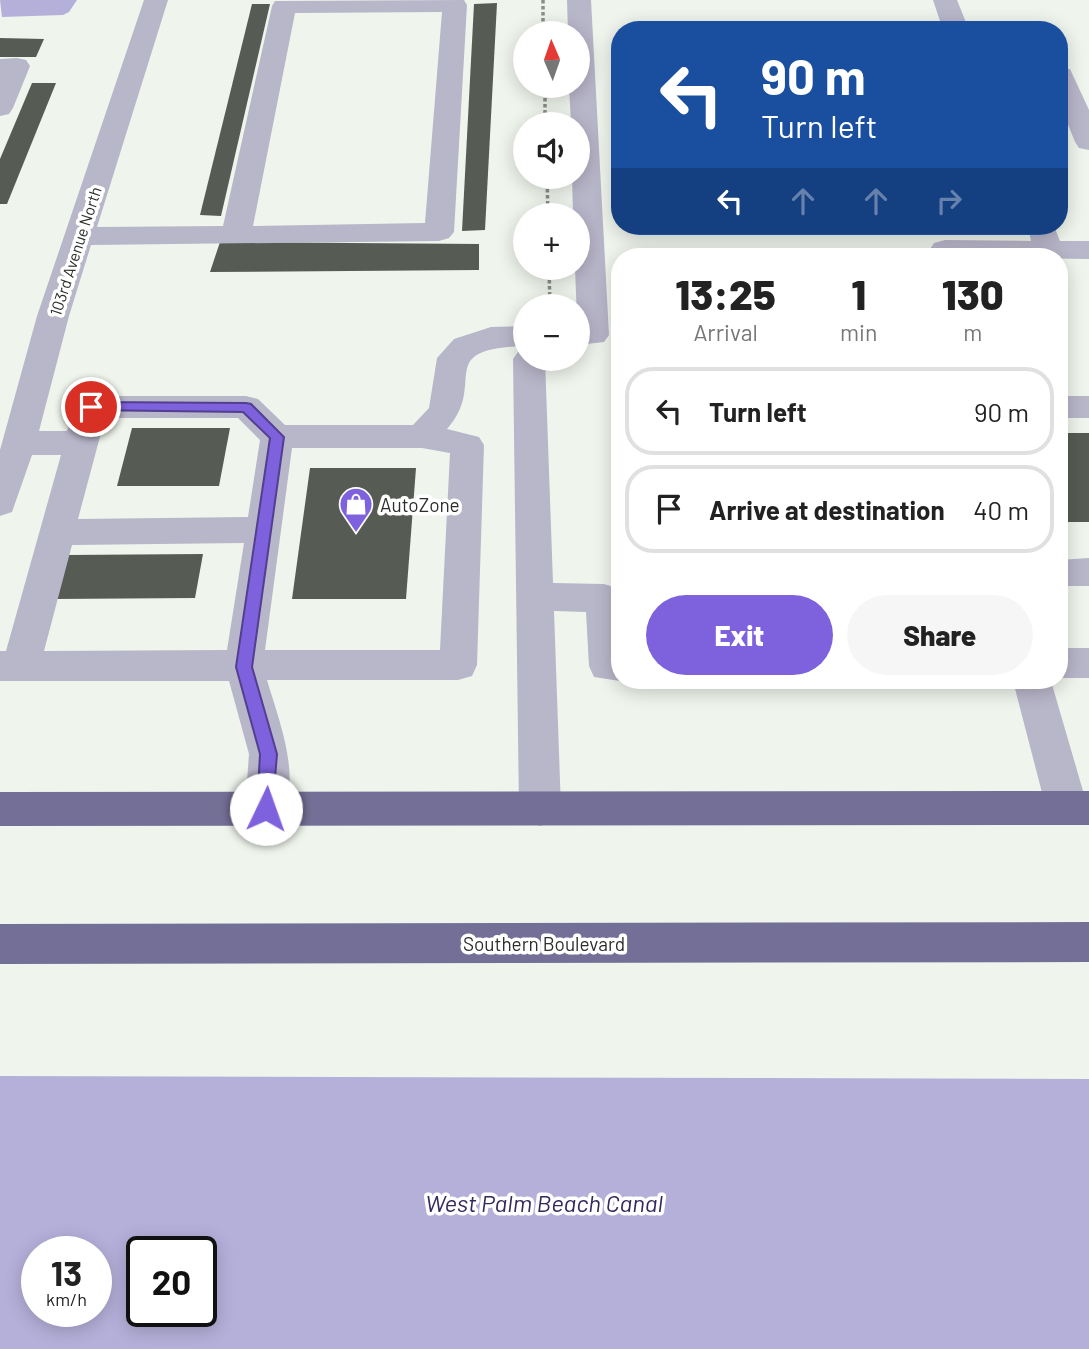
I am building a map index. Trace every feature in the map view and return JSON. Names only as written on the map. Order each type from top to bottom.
[{"type":"highway","points":[[0,809],[1078,808]]},
{"type":"highway","name":"Southern Boulevard","points":[[0,944],[1089,942]]},
{"type":"street","name":"103rd Avenue North","points":[[0,503],[53,316],[156,0]]},
{"type":"street","points":[[579,0],[597,332],[611,344]]},
{"type":"street","points":[[945,0],[953,21]]},
{"type":"street","points":[[79,236],[236,235],[439,232],[456,5],[284,6],[236,235]]},
{"type":"street","points":[[0,67],[17,66],[0,108]]},
{"type":"street","points":[[1068,75],[1089,75]]},
{"type":"street","points":[[1068,93],[1089,142]]},
{"type":"street","points":[[944,244],[1044,238],[1089,250]]},
{"type":"street","points":[[422,436],[445,411],[453,358],[465,346],[491,337],[513,336]]},
{"type":"street","points":[[529,371],[540,808]]},
{"type":"street","points":[[91,407],[246,407],[277,437],[422,436],[467,445],[458,664],[11,666],[57,532],[91,407]]},
{"type":"street","points":[[1068,407],[1089,407]]},
{"type":"street","points":[[266,809],[269,754],[244,667],[277,437]]},
{"type":"street","points":[[19,443],[81,443]]},
{"type":"street","points":[[57,532],[263,530]]},
{"type":"street","points":[[1068,573],[1089,572]]},
{"type":"street","points":[[535,597],[611,595]]},
{"type":"street","points":[[611,613],[608,666],[611,666]]},
{"type":"street","points":[[1068,663],[1089,663]]},
{"type":"street","points":[[1035,689],[1078,808]]},
{"type":"path","points":[[542,0],[543,21]]},
{"type":"water","points":[[0,0],[77,0],[69,12],[63,15],[2,17]]},
{"type":"water","name":"West Palm Beach Canal","points":[[0,1076],[1089,1079],[1089,1349],[0,1349]]},
{"type":"building","points":[[497,3],[485,230],[462,231],[474,4]]},
{"type":"building","points":[[252,4],[270,4],[221,216],[200,215]]},
{"type":"building","points":[[0,38],[44,39],[36,57],[0,57]]},
{"type":"building","points":[[32,83],[56,83],[7,204],[0,204],[0,159]]},
{"type":"building","points":[[220,242],[479,244],[479,270],[210,272]]},
{"type":"building","points":[[132,428],[230,428],[219,486],[117,486]]},
{"type":"building","points":[[1068,433],[1089,433],[1089,522],[1068,522]]},
{"type":"building","name":"AutoZone","points":[[310,468],[416,468],[406,599],[292,599]]},
{"type":"building","points":[[203,554],[195,598],[54,599],[66,555]]},
{"type":"place","name":"AutoZone","points":[[356,534]]},
{"type":"route","points":[[91,407],[246,407],[277,437],[244,667],[269,754],[266,809]]}]
